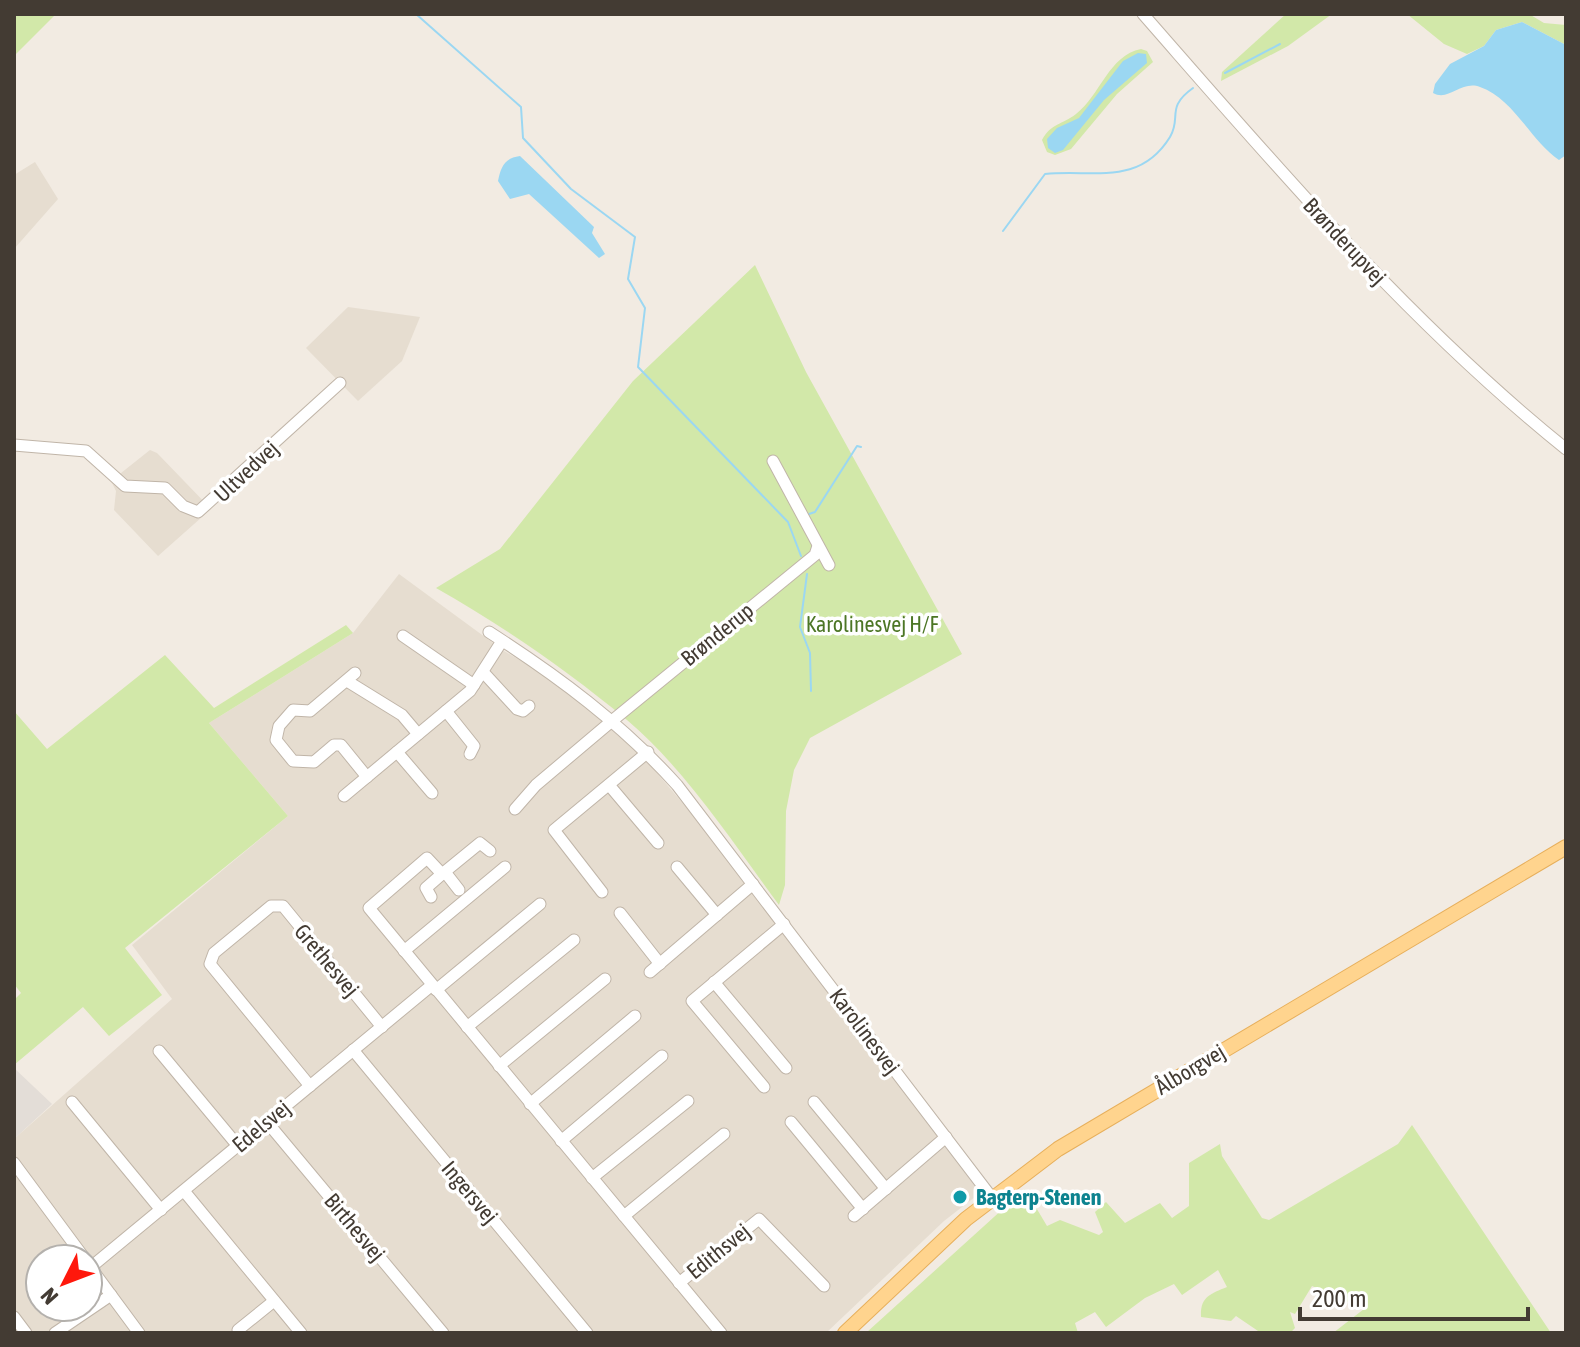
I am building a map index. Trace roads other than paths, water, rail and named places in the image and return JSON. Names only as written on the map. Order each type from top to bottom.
[{"type":"main road","name":"Ålborgvej","points":[[845,1333],[992,1198],[1058,1149],[1566,847]]},
{"type":"street","name":"Brønderupvej","points":[[1143,14],[1403,305],[1465,364],[1566,449]]},
{"type":"street","name":"Ultvedvej","points":[[14,445],[86,451],[125,486],[165,488],[183,506],[198,512],[340,383]]},
{"type":"street","points":[[773,461],[829,565]]},
{"type":"street","name":"Brønderup","points":[[613,720],[815,555],[818,546]]},
{"type":"street","name":"Karolinesvej","points":[[489,632],[563,680],[648,752],[704,818],[992,1198]]},
{"type":"street","points":[[403,636],[474,685]]},
{"type":"street","points":[[344,796],[474,685],[502,641]]},
{"type":"street","points":[[483,672],[517,709],[523,711],[529,706]]},
{"type":"street","points":[[367,777],[341,745],[312,762],[291,760],[277,742],[278,728],[293,710],[310,711],[351,677],[402,715],[418,734]]},
{"type":"street","points":[[446,711],[474,746],[470,754]]},
{"type":"street","points":[[515,809],[536,785],[613,720]]},
{"type":"street","points":[[397,752],[432,793]]},
{"type":"street","points":[[602,892],[553,832],[648,752]]},
{"type":"street","points":[[609,785],[658,843]]},
{"type":"street","points":[[431,897],[426,888],[480,843],[490,851]]},
{"type":"street","points":[[459,890],[425,858],[369,906],[721,1333]]},
{"type":"street","points":[[404,951],[505,867]]},
{"type":"street","points":[[677,867],[717,915]]},
{"type":"street","points":[[650,972],[753,884]]},
{"type":"street","name":"Edelsvej","points":[[104,1251],[161,1210],[353,1050],[540,904]]},
{"type":"street","name":"Grethesvej","points":[[310,1086],[210,964],[214,953],[271,906],[283,906],[382,1027]]},
{"type":"street","points":[[620,913],[660,964]]},
{"type":"street","points":[[764,1087],[692,1002],[784,924]]},
{"type":"street","points":[[467,1027],[574,940]]},
{"type":"street","points":[[499,1066],[605,979]]},
{"type":"street","points":[[714,982],[786,1068]]},
{"type":"street","points":[[530,1104],[635,1016]]},
{"type":"street","name":"Ingersvej","points":[[353,1050],[587,1333]]},
{"type":"street","points":[[159,1051],[238,1146]]},
{"type":"street","points":[[561,1141],[662,1056]]},
{"type":"street","points":[[592,1178],[688,1101]]},
{"type":"street","points":[[72,1102],[161,1210]]},
{"type":"street","points":[[814,1102],[886,1189]]},
{"type":"street","name":"Birthesvej","points":[[267,1122],[443,1333]]},
{"type":"street","points":[[791,1122],[858,1212],[946,1137]]},
{"type":"street","points":[[624,1216],[724,1134]]},
{"type":"street","points":[[14,1163],[73,1243]]},
{"type":"street","points":[[184,1191],[301,1333]]},
{"type":"street","name":"Edithsvej","points":[[679,1283],[759,1219],[824,1286]]},
{"type":"street","points":[[104,1285],[139,1333]]},
{"type":"street","points":[[55,1333],[111,1295]]},
{"type":"street","points":[[238,1330],[274,1301]]},
{"type":"street","points":[[14,1317],[26,1333]]},
{"type":"water","points":[[1522,22],[1566,45],[1566,155],[1559,160],[1492,93],[1480,87],[1467,86],[1444,95],[1433,93],[1435,84],[1450,64],[1484,46],[1496,30]]},
{"type":"water","points":[[1138,53],[1146,54],[1147,63],[1104,100],[1063,150],[1055,153],[1048,148],[1047,139],[1057,128],[1079,118],[1123,61]]},
{"type":"water","points":[[520,156],[594,227],[592,233],[605,254],[599,258],[529,194],[510,199],[498,181],[499,176],[507,161]]},
{"type":"waterway","points":[[416,14],[521,107],[523,138],[571,189],[635,237],[628,279],[645,308],[638,367],[788,522],[801,556]]},
{"type":"waterway","points":[[1225,73],[1280,44]]},
{"type":"waterway","points":[[1003,231],[1045,174],[1114,172],[1144,163],[1158,153],[1173,130],[1179,101],[1193,88]]},
{"type":"waterway","points":[[809,514],[815,512],[857,446],[861,447]]},
{"type":"waterway","points":[[807,574],[800,627],[810,653],[811,691]]},
{"type":"place","name":"Bagterp-Stenen","points":[[960,1197]]},
{"type":"park label","name":"Karolinesvej H/F","points":[[872,624]]}]
